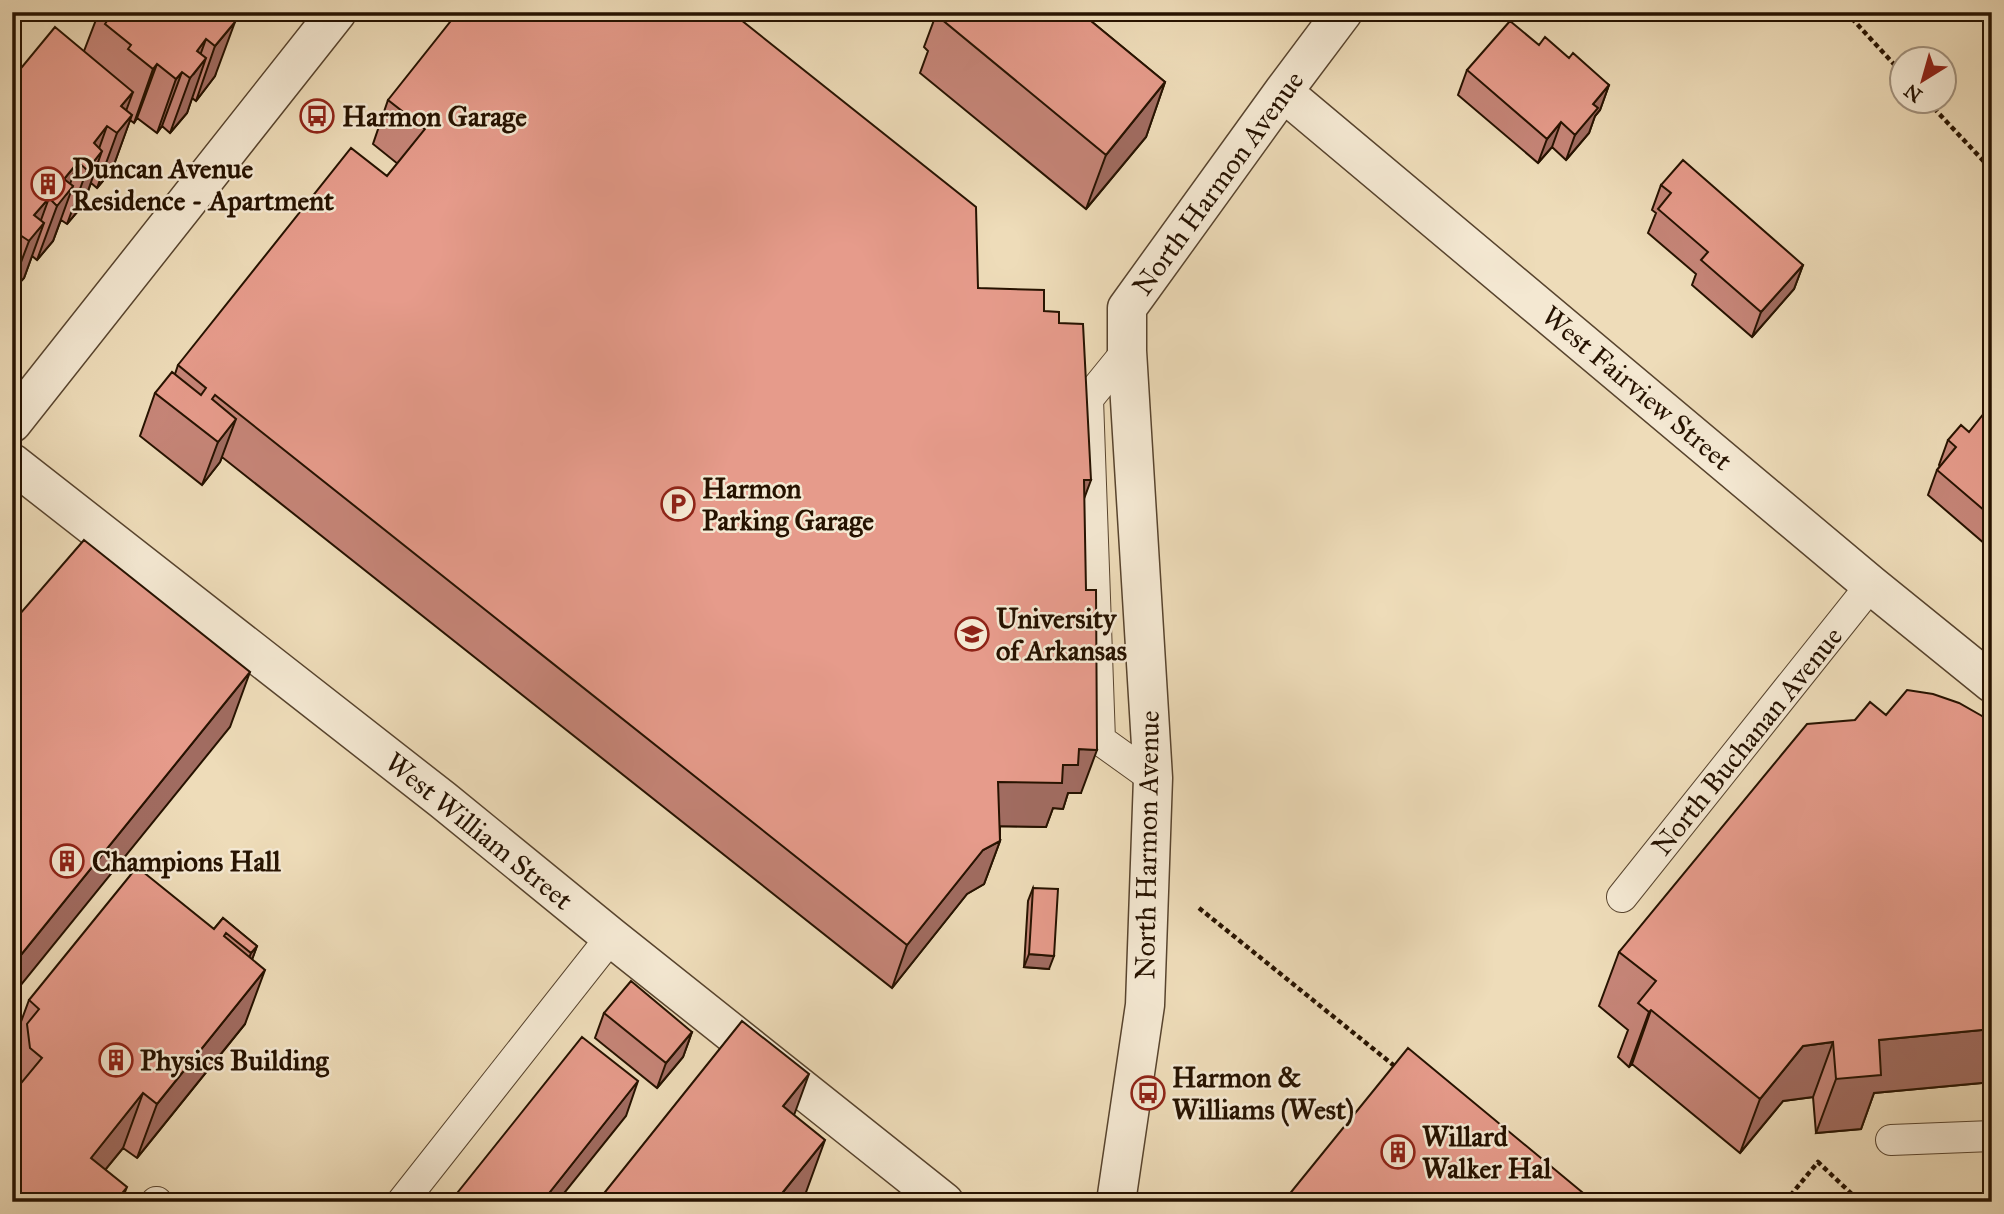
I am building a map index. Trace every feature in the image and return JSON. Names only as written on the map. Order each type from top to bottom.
[{"type":"street","points":[[12,423],[337,12]]},
{"type":"street","name":"North Harmon Avenue","points":[[1116,1202],[1145,1005],[1153,778],[1127,351],[1128,308],[1343,12]]},
{"type":"street","name":"West Fairview Street","points":[[1283,92],[1871,585],[1992,683]]},
{"type":"street","name":"West William Street","points":[[12,463],[443,800],[944,1202]]},
{"type":"lane","points":[[1127,351],[1088,399],[1100,740],[1153,778]]},
{"type":"lane","name":"North Buchanan Avenue","points":[[1622,897],[1871,585]]},
{"type":"lane","points":[[402,1202],[611,937]]},
{"type":"lane","points":[[1891,1140],[1992,1136]]},
{"type":"path","points":[[1846,12],[1888,58]]},
{"type":"path","points":[[1941,116],[1992,170]]},
{"type":"path","points":[[1199,908],[1402,1072]]},
{"type":"path","points":[[1785,1202],[1818,1162],[1857,1202]]},
{"type":"building","points":[[99,12],[227,12],[225,15],[235,22],[215,46],[206,39],[197,51],[206,58],[190,78],[182,72],[176,79],[157,64],[153,69],[128,49],[131,45],[105,24],[107,21]]},
{"type":"building","name":"Harmon Parking Garage","points":[[458,12],[731,12],[976,207],[978,288],[1044,290],[1044,311],[1059,312],[1059,323],[1083,324],[1091,480],[1084,480],[1086,590],[1096,590],[1097,750],[1079,749],[1078,765],[1063,765],[1062,783],[998,782],[1000,841],[983,850],[907,945],[215,395],[212,399],[236,419],[218,442],[155,393],[172,372],[201,395],[206,388],[178,365],[351,148],[387,176],[425,129],[388,100]]},
{"type":"building","points":[[945,12],[1080,12],[1165,82],[1106,155],[940,18]]},
{"type":"building","points":[[1510,21],[1539,45],[1545,37],[1569,58],[1573,53],[1609,85],[1593,104],[1598,108],[1575,135],[1561,122],[1547,139],[1467,70]]},
{"type":"building","points":[[55,27],[133,92],[121,106],[132,115],[117,133],[107,126],[94,143],[102,151],[87,170],[78,162],[64,179],[73,186],[57,206],[49,198],[34,215],[44,223],[29,241],[20,235],[12,245],[12,79]]},
{"type":"building","points":[[1683,160],[1803,265],[1761,312],[1701,260],[1708,252],[1658,209],[1671,193],[1661,185]]},
{"type":"building","points":[[1985,412],[1992,418],[1992,517],[1937,470],[1956,447],[1948,440],[1961,425],[1969,432]]},
{"type":"building","name":"Champions Hall","points":[[84,540],[250,672],[12,966],[12,623]]},
{"type":"building","points":[[1907,690],[1933,694],[1959,703],[1992,724],[1992,1029],[1879,1040],[1881,1075],[1836,1079],[1833,1042],[1803,1046],[1760,1099],[1651,1010],[1649,1012],[1638,1003],[1656,981],[1619,952],[1807,724],[1855,720],[1870,702],[1886,715]]},
{"type":"building","name":"Physics Building","points":[[137,867],[214,929],[223,918],[257,946],[251,953],[226,933],[224,936],[265,970],[157,1104],[143,1093],[91,1158],[127,1187],[115,1202],[12,1202],[12,1094],[42,1058],[30,1048],[27,1024],[39,1009],[29,1000]]},
{"type":"building","points":[[1033,888],[1058,889],[1054,956],[1029,954]]},
{"type":"building","points":[[631,981],[692,1032],[666,1063],[604,1013]]},
{"type":"building","points":[[742,1021],[809,1074],[783,1106],[825,1140],[775,1202],[597,1202]]},
{"type":"building","points":[[582,1037],[638,1081],[542,1202],[450,1202]]},
{"type":"building","points":[[1408,1048],[1594,1202],[1283,1202]]},
{"type":"place","name":"Harmon Garage","points":[[317,116]]},
{"type":"place","name":"Duncan Avenue Residence - Apartment","points":[[48,184]]},
{"type":"place","name":"Harmon Parking Garage","points":[[678,504]]},
{"type":"place","name":"University of Arkansas","points":[[972,634]]},
{"type":"place","name":"Champions Hall","points":[[67,861]]},
{"type":"place","name":"Physics Building","points":[[116,1060]]},
{"type":"place","name":"Harmon & Williams (West)","points":[[1148,1093]]},
{"type":"place","name":"Willard Walker Hal","points":[[1398,1152]]}]
